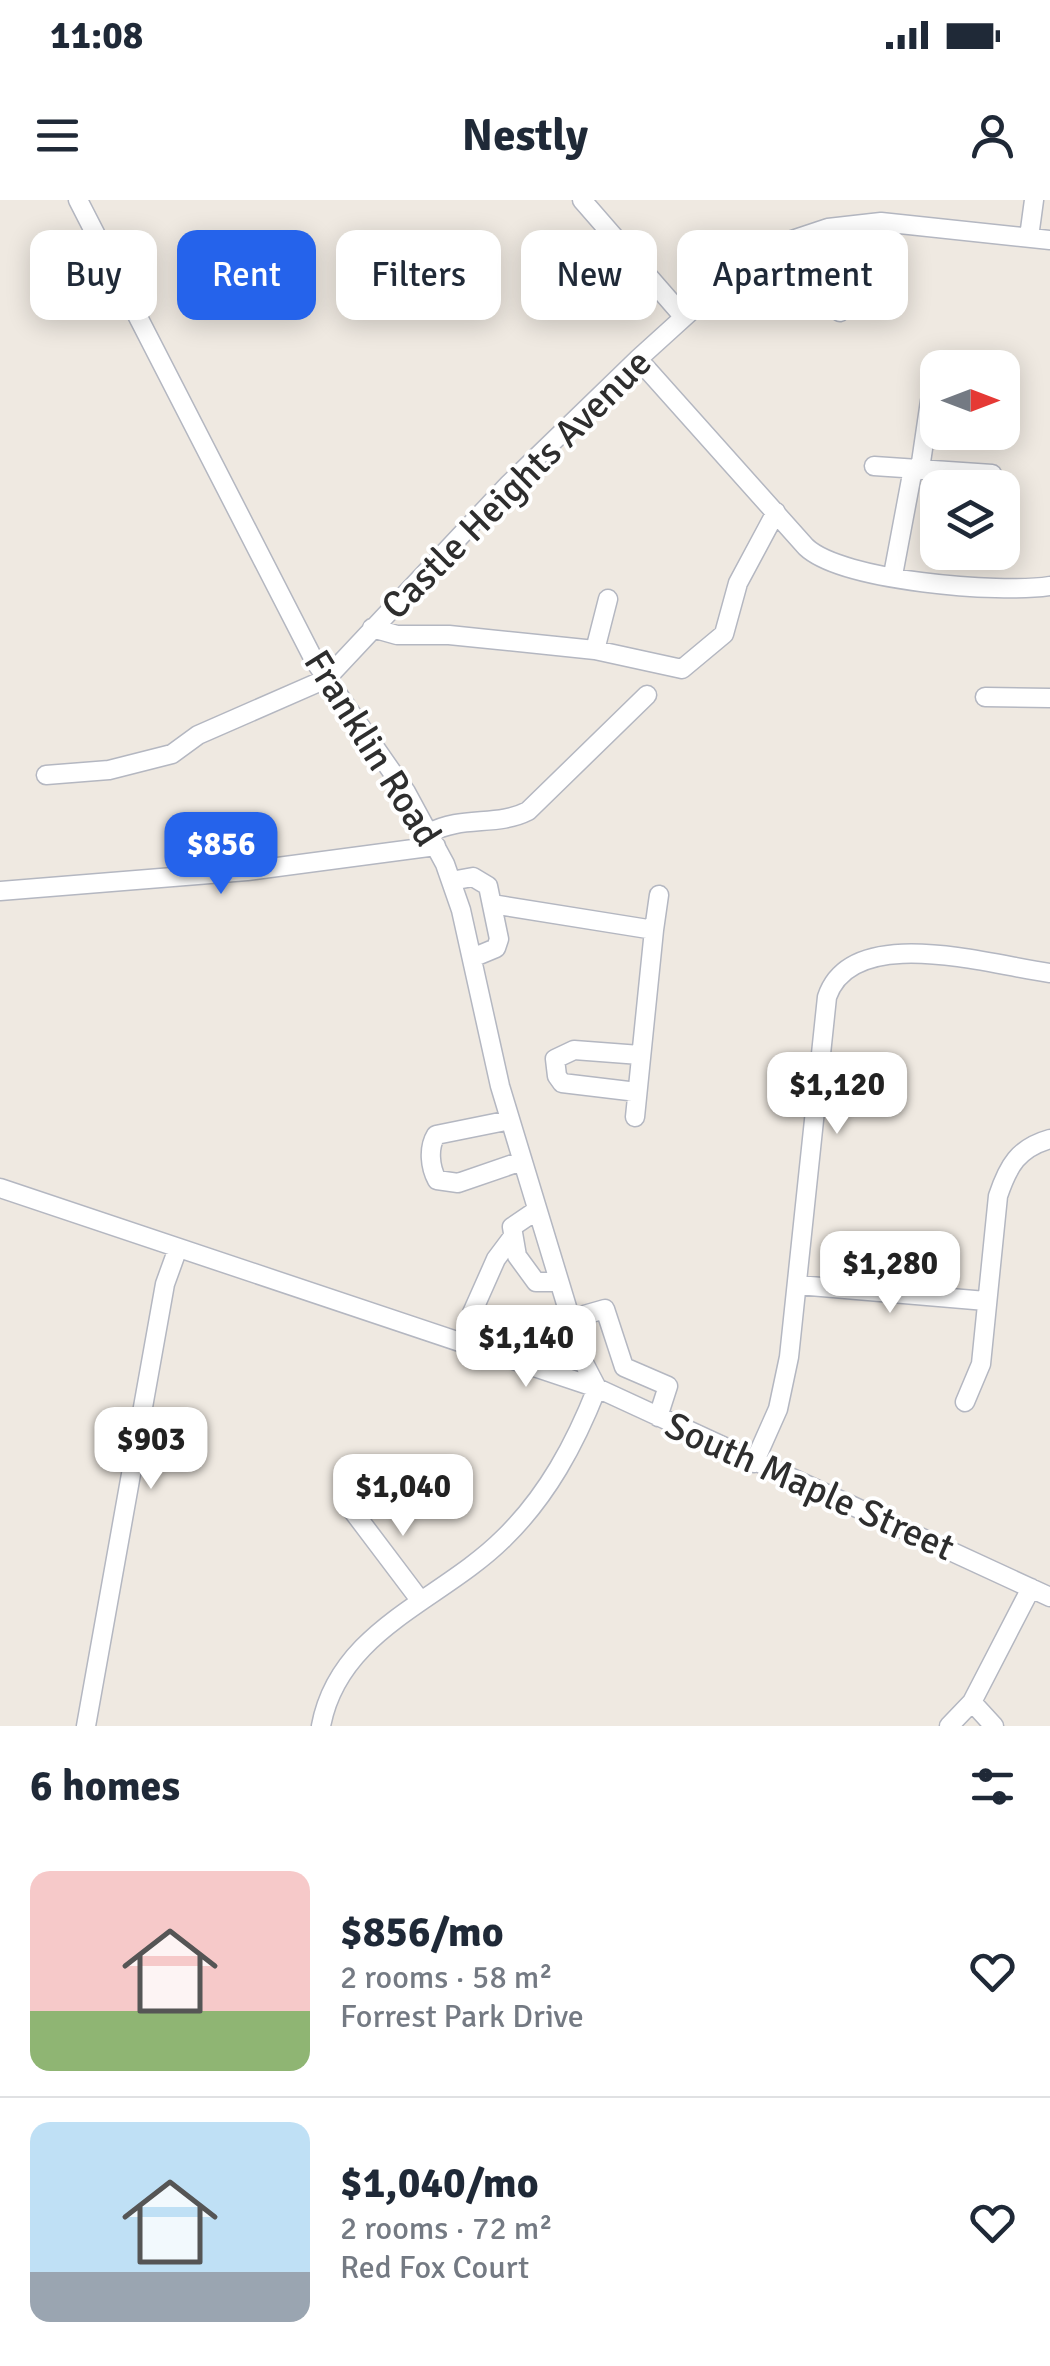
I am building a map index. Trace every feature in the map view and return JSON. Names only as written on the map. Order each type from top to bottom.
[{"type":"street","name":"Franklin Road","points":[[78,200],[326,679],[351,708],[433,839],[451,881],[522,1161],[570,1319],[597,1388]]},
{"type":"street","points":[[582,200],[677,309]]},
{"type":"street","points":[[1029,237],[1034,200]]},
{"type":"street","name":"Castle Heights Avenue","points":[[823,230],[882,222],[1050,240]]},
{"type":"street","name":"Castle Heights Avenue","points":[[326,679],[509,484],[679,320]]},
{"type":"street","points":[[638,358],[806,547],[828,563],[982,590],[1050,586]]},
{"type":"street","points":[[893,575],[912,474],[920,468],[923,450]]},
{"type":"street","points":[[874,466],[944,470]]},
{"type":"street","points":[[372,628],[397,635],[448,635],[595,650],[682,669],[724,634],[738,583],[776,512]]},
{"type":"street","points":[[595,650],[608,600]]},
{"type":"street","points":[[46,776],[109,770],[172,754],[198,735],[326,679]]},
{"type":"street","points":[[0,892],[247,871],[433,839],[464,818],[513,818],[528,811],[647,696]]},
{"type":"street","points":[[984,697],[1050,698]]},
{"type":"street","points":[[451,881],[482,879],[492,904],[496,948],[472,958]]},
{"type":"street","points":[[635,1117],[659,896]]},
{"type":"street","points":[[492,904],[654,930]]},
{"type":"street","points":[[754,1463],[778,1408],[798,1284],[827,997],[833,979],[844,967],[882,952],[1050,972]]},
{"type":"street","points":[[637,1092],[568,1085],[556,1076],[556,1059],[574,1050],[640,1055]]},
{"type":"street","points":[[510,1120],[436,1135],[431,1144],[432,1170],[437,1180],[458,1183],[522,1161]]},
{"type":"street","points":[[965,1402],[982,1364],[986,1301],[1005,1175],[1018,1153],[1050,1138]]},
{"type":"street","name":"South Maple Street","points":[[0,1188],[597,1388],[1050,1597]]},
{"type":"street","points":[[500,1354],[505,1336],[474,1320],[472,1313],[496,1259],[511,1239],[512,1226],[537,1210]]},
{"type":"street","points":[[511,1239],[536,1282],[559,1282]]},
{"type":"street","points":[[86,1726],[165,1284],[178,1248]]},
{"type":"street","points":[[798,1284],[986,1301]]},
{"type":"street","points":[[570,1319],[604,1309],[624,1366],[668,1386],[658,1417]]},
{"type":"street","points":[[321,1726],[328,1694],[346,1664],[420,1600],[501,1542],[539,1500],[576,1436],[597,1388]]},
{"type":"street","points":[[349,1506],[420,1600]]},
{"type":"street","points":[[949,1726],[972,1702],[1031,1588]]},
{"type":"street","points":[[972,1702],[994,1726]]}]
